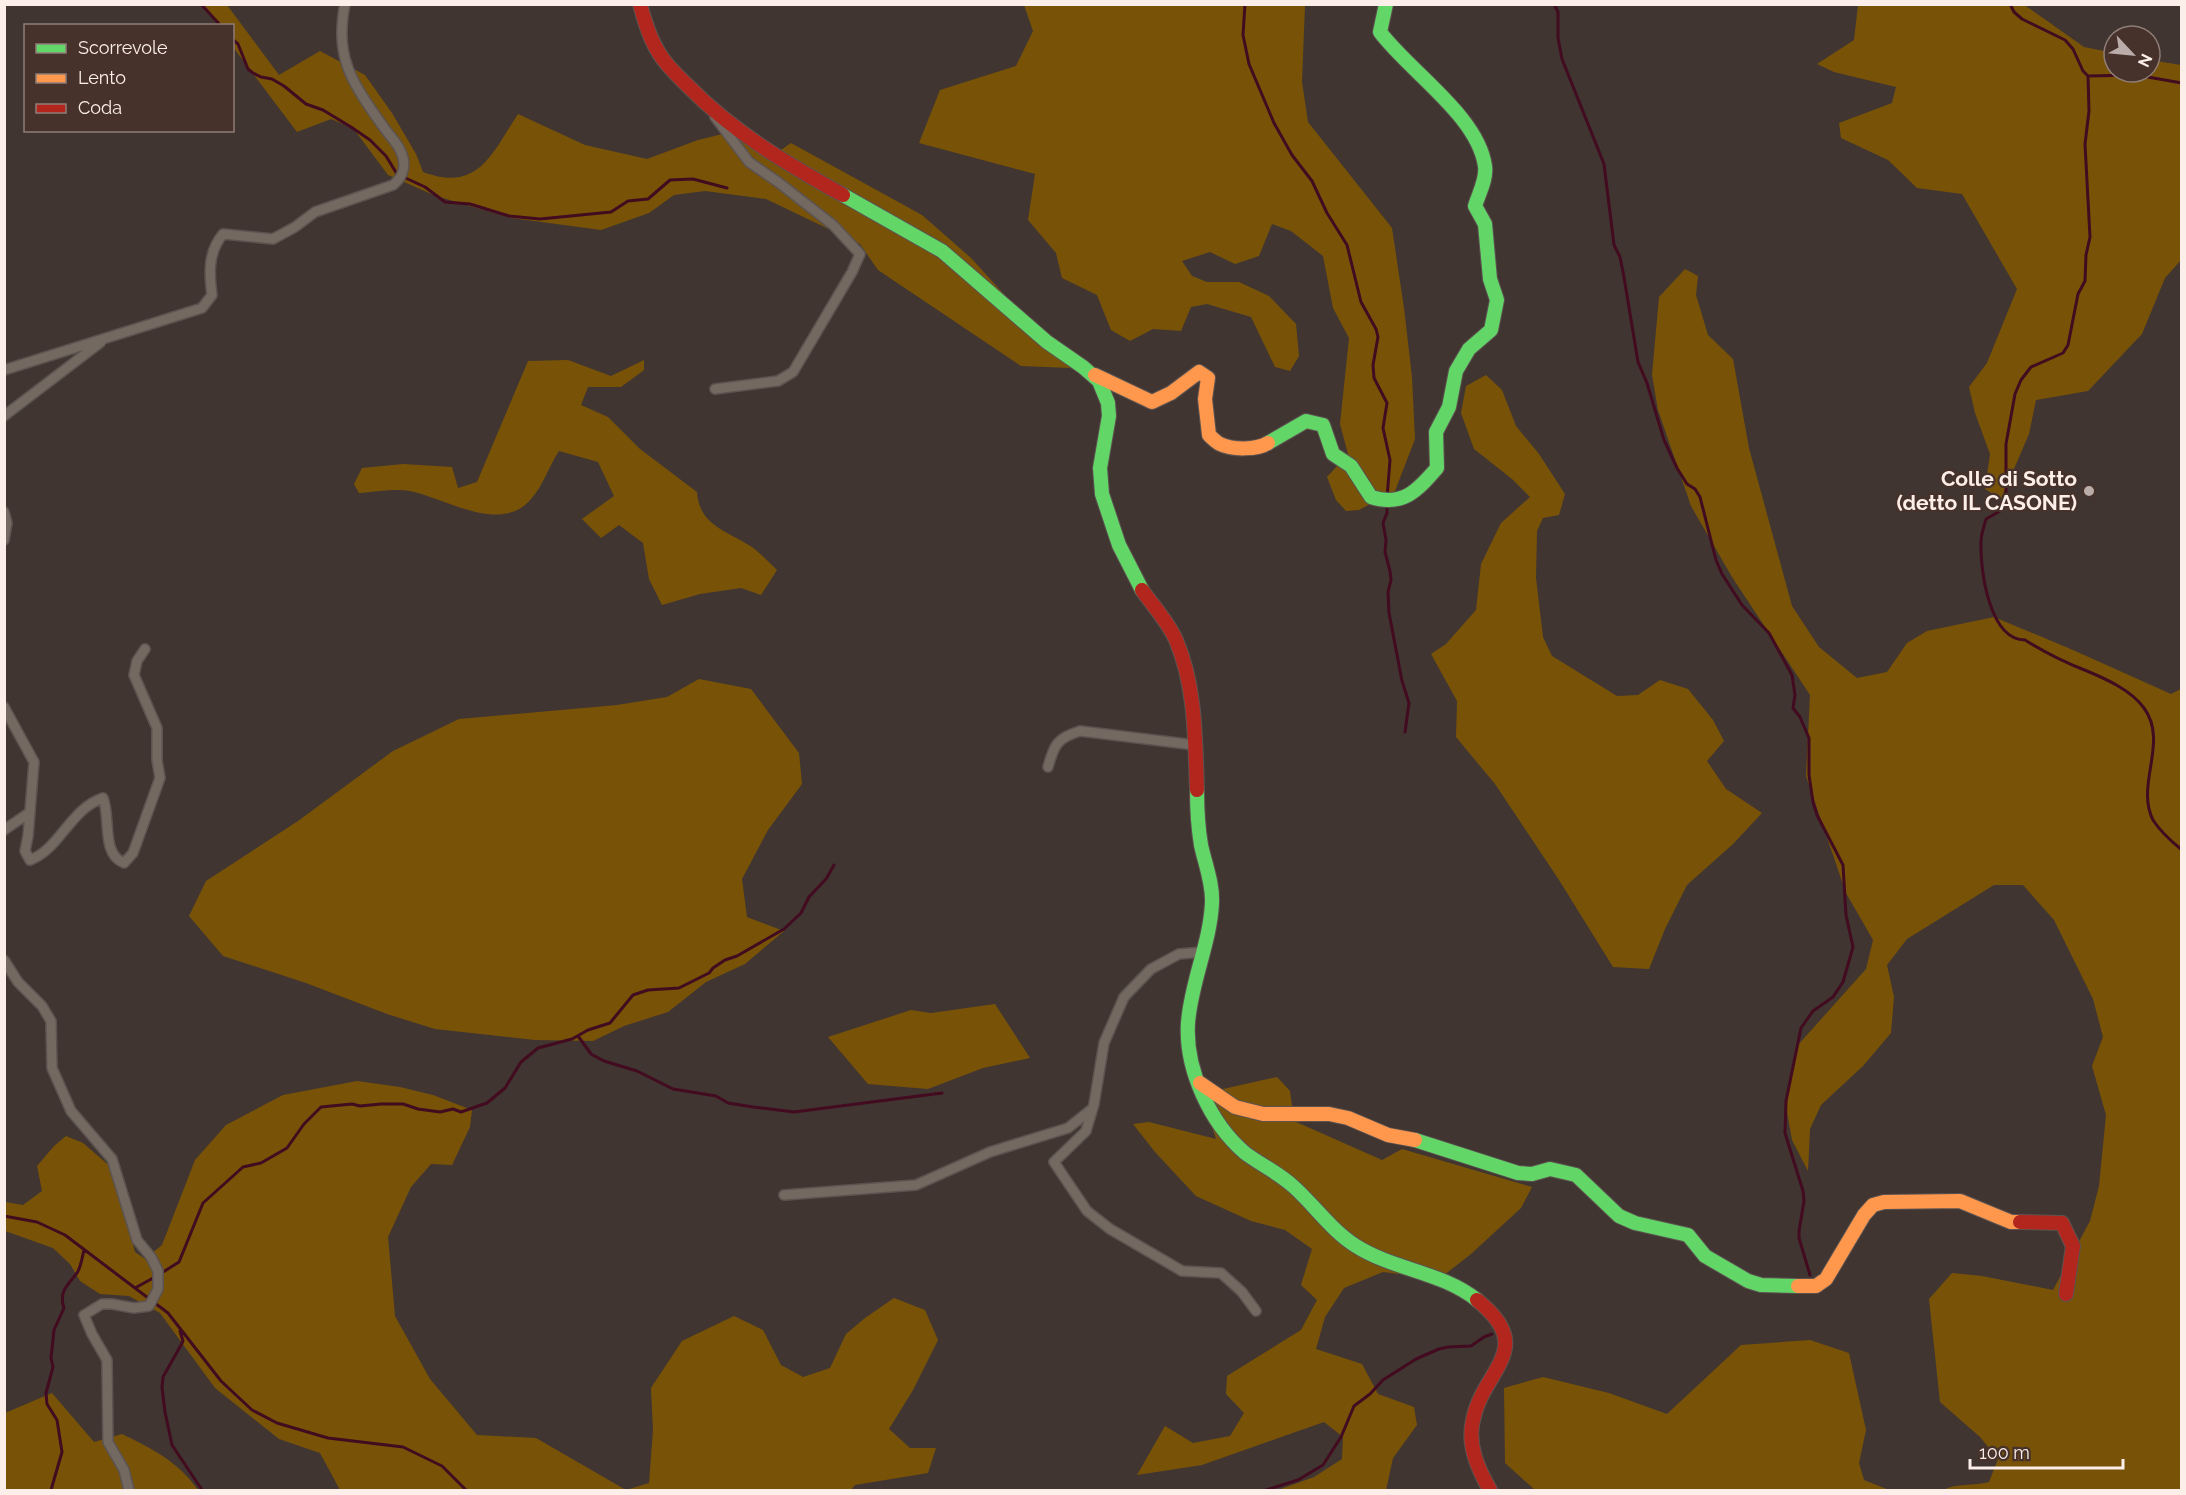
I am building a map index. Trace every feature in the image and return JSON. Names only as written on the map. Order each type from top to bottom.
[{"type":"street","points":[[4,370],[202,308],[212,295],[209,269],[217,241],[223,234],[273,239],[296,227],[315,212],[393,185],[399,180],[404,169],[401,152],[383,127],[347,66],[342,45],[341,23],[345,4]]},
{"type":"street","points":[[640,4],[645,22],[662,57],[696,96],[723,120],[765,149],[943,250],[1046,342],[1093,375],[1152,402],[1171,393],[1199,372],[1208,378],[1205,399],[1209,435],[1221,445],[1240,448],[1263,446],[1306,421],[1323,425],[1333,454],[1340,457],[1360,476],[1371,497],[1382,502],[1397,500],[1416,493],[1437,468],[1436,432],[1449,407],[1456,370],[1469,349],[1491,330],[1497,300],[1490,279],[1485,224],[1475,206],[1486,167],[1479,140],[1454,108],[1389,46],[1380,32],[1386,4]]},
{"type":"street","points":[[707,106],[749,162],[833,225],[860,254],[852,272],[793,372],[778,381],[715,389]]},
{"type":"street","points":[[4,416],[108,337]]},
{"type":"street","points":[[1093,375],[1107,396],[1111,417],[1103,452],[1099,487],[1133,575],[1175,638],[1188,678],[1195,745],[1200,840],[1210,879],[1212,906],[1191,1004],[1187,1034],[1190,1059],[1209,1107],[1223,1129],[1243,1151],[1287,1180],[1356,1247],[1459,1287],[1480,1301],[1497,1319],[1503,1330],[1505,1353],[1479,1401],[1472,1420],[1475,1460],[1490,1491]]},
{"type":"street","points":[[4,512],[7,523],[4,540]]},
{"type":"street","points":[[4,707],[34,762],[25,851],[30,860],[40,857],[72,820],[92,802],[103,798],[107,808],[110,851],[117,860],[124,863],[133,853],[160,778],[157,760],[157,729],[134,675],[137,662],[145,649]]},
{"type":"street","points":[[1048,767],[1052,750],[1059,742],[1065,736],[1080,731],[1195,745]]},
{"type":"street","points":[[4,830],[29,813]]},
{"type":"street","points":[[1203,952],[1179,954],[1151,969],[1124,997],[1104,1043],[1086,1131],[1054,1162],[1087,1211],[1110,1229],[1182,1271],[1221,1273],[1242,1292],[1256,1311]]},
{"type":"street","points":[[4,960],[18,982],[42,1006],[51,1021],[52,1068],[70,1111],[112,1159],[137,1239],[159,1271],[158,1289],[149,1306],[134,1308],[102,1304],[84,1315],[107,1359],[108,1442],[124,1470],[129,1491]]},
{"type":"street","points":[[1199,1082],[1235,1107],[1263,1114],[1329,1114],[1348,1118],[1388,1135],[1419,1141],[1518,1173],[1532,1174],[1550,1169],[1576,1175],[1619,1216],[1635,1223],[1688,1235],[1705,1256],[1748,1281],[1761,1285],[1816,1286],[1826,1279],[1864,1215],[1873,1205],[1884,1202],[1960,1202],[2011,1222],[2062,1223],[2073,1246],[2066,1294]]},
{"type":"street","points":[[784,1195],[916,1185],[990,1152],[1068,1128],[1092,1109]]},
{"type":"shaded area","points":[[2023,4],[2084,47],[2102,51],[2102,84],[2162,84],[2162,62],[2181,65],[2182,259],[2165,278],[2142,334],[2088,391],[2036,400],[2029,434],[2001,499],[1985,489],[1990,454],[1975,413],[1969,387],[1987,363],[2017,289],[1962,194],[1917,188],[1888,160],[1841,138],[1839,123],[1892,103],[1896,87],[1834,72],[1817,64],[1854,40],[1858,5]]},
{"type":"shaded area","points":[[204,5],[227,5],[279,75],[320,51],[365,75],[392,113],[416,154],[423,172],[442,177],[458,177],[482,166],[518,114],[585,145],[647,159],[698,140],[731,132],[771,157],[791,143],[922,215],[971,258],[1071,368],[1021,366],[878,270],[860,244],[766,199],[705,191],[674,195],[649,213],[601,230],[512,218],[436,196],[388,175],[353,128],[331,119],[297,132],[234,48],[234,24],[217,24]]},
{"type":"shaded area","points":[[1024,5],[1305,5],[1302,82],[1308,122],[1392,228],[1412,377],[1415,439],[1395,491],[1359,510],[1346,511],[1336,500],[1327,477],[1348,454],[1340,424],[1349,338],[1333,308],[1323,256],[1291,231],[1272,224],[1259,256],[1235,264],[1210,252],[1182,261],[1192,276],[1207,282],[1239,282],[1269,296],[1296,324],[1299,356],[1290,371],[1275,367],[1251,317],[1207,304],[1191,307],[1181,331],[1153,329],[1130,341],[1111,330],[1097,295],[1062,278],[1056,253],[1028,220],[1035,174],[919,143],[940,90],[1016,66],[1033,31]]},
{"type":"shaded area","points":[[1685,269],[1698,276],[1696,295],[1708,335],[1733,359],[1749,448],[1792,606],[1819,647],[1857,678],[1887,672],[1907,643],[1927,631],[1994,617],[2171,694],[2181,689],[2181,1490],[1943,1490],[1954,1486],[1989,1482],[1998,1459],[1980,1437],[1940,1402],[1929,1299],[1952,1273],[1982,1276],[2053,1290],[2090,1221],[2099,1186],[2106,1115],[2092,1066],[2103,1037],[2093,999],[2054,920],[2023,885],[1994,885],[1907,939],[1887,965],[1894,997],[1891,1033],[1863,1066],[1821,1105],[1810,1129],[1808,1171],[1792,1140],[1785,1101],[1798,1045],[1866,969],[1873,940],[1846,893],[1806,776],[1810,695],[1732,577],[1691,506],[1658,410],[1652,375],[1659,297]]},
{"type":"shaded area","points":[[568,360],[611,376],[644,360],[644,370],[621,387],[588,387],[581,405],[608,417],[640,449],[697,492],[703,513],[709,520],[752,547],[777,570],[761,595],[741,588],[700,594],[662,605],[649,579],[643,543],[619,525],[601,538],[582,519],[614,496],[598,462],[559,451],[531,499],[519,509],[504,514],[472,511],[404,490],[359,493],[354,484],[362,468],[403,464],[452,467],[458,488],[477,482],[528,361]]},
{"type":"shaded area","points":[[1486,375],[1502,390],[1516,426],[1539,454],[1565,494],[1559,515],[1543,518],[1537,531],[1536,578],[1543,637],[1552,656],[1617,696],[1638,695],[1660,680],[1688,689],[1713,720],[1724,741],[1707,761],[1726,789],[1762,813],[1733,844],[1687,885],[1665,929],[1649,969],[1613,967],[1495,784],[1456,737],[1457,701],[1431,654],[1446,644],[1476,610],[1481,564],[1501,523],[1530,497],[1512,479],[1474,449],[1461,413],[1466,386]]},
{"type":"shaded area","points":[[699,679],[751,689],[799,753],[802,784],[768,830],[742,879],[747,917],[784,931],[745,964],[706,982],[668,1012],[624,1026],[593,1041],[535,1040],[435,1029],[223,956],[189,916],[206,881],[298,821],[393,751],[459,719],[617,705],[667,697]]},
{"type":"shaded area","points":[[995,1004],[1030,1058],[983,1068],[928,1089],[868,1084],[828,1037],[911,1010],[931,1013]]},
{"type":"shaded area","points":[[1277,1077],[1290,1091],[1294,1121],[1382,1160],[1402,1149],[1532,1187],[1521,1208],[1471,1254],[1439,1279],[1383,1272],[1344,1288],[1325,1317],[1316,1349],[1362,1364],[1378,1394],[1414,1407],[1417,1425],[1393,1458],[1386,1490],[1278,1490],[1314,1477],[1342,1459],[1343,1437],[1324,1422],[1202,1465],[1137,1475],[1165,1426],[1193,1443],[1230,1436],[1244,1413],[1226,1394],[1227,1376],[1301,1330],[1317,1300],[1301,1285],[1312,1249],[1285,1230],[1251,1221],[1196,1196],[1155,1152],[1133,1124],[1149,1122],[1216,1139],[1201,1094]]},
{"type":"shaded area","points":[[357,1081],[400,1087],[433,1095],[472,1110],[470,1127],[452,1165],[431,1164],[411,1187],[388,1237],[395,1316],[430,1379],[477,1435],[536,1438],[626,1490],[340,1490],[320,1453],[279,1439],[215,1388],[160,1313],[129,1296],[100,1294],[80,1281],[70,1264],[53,1248],[5,1231],[5,1202],[23,1205],[42,1191],[37,1166],[66,1136],[83,1143],[112,1168],[135,1252],[145,1259],[162,1245],[195,1160],[226,1125],[283,1095]]},
{"type":"shaded area","points":[[894,1298],[925,1310],[938,1340],[913,1390],[889,1429],[910,1448],[936,1448],[928,1473],[855,1485],[851,1490],[626,1490],[649,1483],[653,1430],[651,1388],[682,1341],[734,1316],[763,1330],[781,1365],[803,1377],[830,1368],[846,1334]]},
{"type":"shaded area","points":[[1810,1340],[1849,1353],[1866,1430],[1859,1463],[1864,1480],[1889,1490],[1535,1490],[1505,1463],[1504,1388],[1543,1377],[1609,1393],[1667,1414],[1741,1345]]},
{"type":"shaded area","points":[[52,1393],[94,1442],[122,1434],[154,1450],[173,1464],[198,1490],[5,1490],[5,1413]]},
{"type":"waterway","points":[[201,4],[219,24]]},
{"type":"waterway","points":[[1245,4],[1243,35],[1249,64],[1274,123],[1292,155],[1312,181],[1327,213],[1347,245],[1361,302],[1376,329],[1378,337],[1373,365],[1374,378],[1387,403],[1383,428],[1390,460],[1387,498]]},
{"type":"waterway","points":[[1554,4],[1558,12],[1558,38],[1562,59],[1604,164],[1614,245],[1620,257],[1638,362],[1647,383],[1664,440],[1687,484],[1695,489],[1700,497],[1716,560],[1722,574],[1742,605],[1769,633],[1792,675],[1795,695],[1793,708],[1800,717],[1809,738],[1809,775],[1813,802],[1817,815],[1843,865],[1846,915],[1853,947],[1843,982],[1833,997],[1813,1011],[1801,1028],[1786,1101],[1785,1133],[1804,1201],[1799,1238],[1810,1275]]},
{"type":"waterway","points":[[2010,4],[2014,12],[2022,19],[2065,40],[2073,49],[2083,71],[2088,76],[2089,111],[2085,144],[2090,237],[2086,255],[2085,281],[2078,294],[2068,345],[2063,353],[2031,367],[2021,380],[2015,394],[2006,444],[2006,491],[2000,511],[1986,519],[1982,536],[1981,554],[1985,585],[1995,616],[2013,637],[2025,640],[2055,657],[2110,681],[2125,690],[2144,708],[2151,721],[2153,735],[2148,807],[2156,824],[2182,850]]},
{"type":"waterway","points":[[234,41],[238,44],[248,69],[253,73],[272,79],[306,104],[323,110],[351,127],[370,140],[386,156],[397,174],[425,187],[445,202],[470,204],[509,216],[540,219],[611,212],[628,201],[648,199],[670,180],[693,179],[727,188]]},
{"type":"waterway","points":[[2088,76],[2136,75],[2182,83]]},
{"type":"waterway","points":[[1387,505],[1383,523],[1386,540],[1385,552],[1391,580],[1388,592],[1389,613],[1402,681],[1409,703],[1405,732]]},
{"type":"waterway","points":[[160,1274],[179,1262],[203,1203],[243,1167],[261,1163],[287,1148],[304,1124],[321,1107],[352,1104],[360,1106],[403,1104],[418,1109],[440,1112],[453,1109],[461,1112],[487,1103],[505,1088],[521,1062],[538,1048],[572,1039],[588,1030],[610,1023],[633,995],[648,990],[679,988],[709,973],[725,960],[737,956],[784,929],[801,913],[809,897],[826,879],[834,865]]},
{"type":"waterway","points":[[578,1036],[591,1054],[604,1061],[637,1071],[673,1089],[716,1096],[728,1103],[753,1107],[794,1112],[942,1093]]},
{"type":"waterway","points":[[4,1216],[37,1222],[65,1235],[168,1313],[221,1381],[252,1410],[277,1423],[328,1438],[403,1447],[442,1466],[466,1490]]},
{"type":"waterway","points":[[51,1490],[62,1452],[57,1420],[47,1404],[46,1393],[53,1367],[51,1358],[54,1330],[64,1308],[63,1292],[78,1271],[84,1250]]},
{"type":"waterway","points":[[135,1288],[155,1277]]},
{"type":"waterway","points":[[180,1331],[183,1341],[163,1377],[165,1412],[172,1445],[202,1490]]},
{"type":"waterway","points":[[1266,1490],[1298,1480],[1323,1465],[1341,1437],[1354,1406],[1383,1380],[1416,1359],[1439,1349],[1471,1346],[1492,1334]]},
{"type":"traffic: fast","points":[[1268,443],[1306,421],[1323,425],[1333,454],[1351,466],[1371,497],[1392,500],[1408,495],[1423,484],[1437,468],[1436,432],[1449,407],[1456,371],[1469,349],[1491,330],[1497,300],[1490,279],[1485,224],[1475,206],[1485,171],[1480,148],[1457,112],[1380,32],[1386,4]]},
{"type":"traffic: fast","points":[[843,195],[942,251],[1047,342],[1099,381],[1108,403],[1109,416],[1100,468],[1102,494],[1119,545],[1142,590]]},
{"type":"traffic: fast","points":[[1197,790],[1200,838],[1210,881],[1212,903],[1208,933],[1190,1008],[1188,1041],[1195,1076],[1211,1111],[1232,1141],[1302,1194],[1347,1240],[1386,1261],[1449,1283],[1477,1300]]},
{"type":"traffic: fast","points":[[1415,1140],[1518,1173],[1532,1174],[1550,1169],[1576,1175],[1619,1216],[1635,1223],[1688,1235],[1705,1256],[1748,1281],[1761,1285],[1798,1286]]},
{"type":"traffic: slow","points":[[1095,375],[1152,402],[1171,393],[1199,372],[1208,378],[1205,399],[1209,435],[1219,443],[1231,447],[1251,448],[1268,443]]},
{"type":"traffic: slow","points":[[1200,1083],[1235,1107],[1263,1114],[1329,1114],[1348,1118],[1388,1135],[1415,1140]]},
{"type":"traffic: slow","points":[[1798,1286],[1816,1286],[1826,1279],[1864,1215],[1873,1205],[1884,1202],[1960,1201],[2011,1222],[2020,1222]]},
{"type":"traffic: jam","points":[[640,4],[649,33],[659,53],[672,70],[705,103],[761,146],[843,195]]},
{"type":"traffic: jam","points":[[1142,590],[1169,627],[1183,658],[1191,695],[1197,790]]},
{"type":"traffic: jam","points":[[2020,1222],[2062,1223],[2073,1246],[2066,1294]]},
{"type":"traffic: jam","points":[[1477,1300],[1495,1317],[1504,1332],[1505,1346],[1502,1359],[1479,1402],[1472,1429],[1471,1439],[1475,1456],[1490,1490]]},
{"type":"place","name":"Colle di Sotto (detto IL CASONE)","points":[[2089,491]]}]
